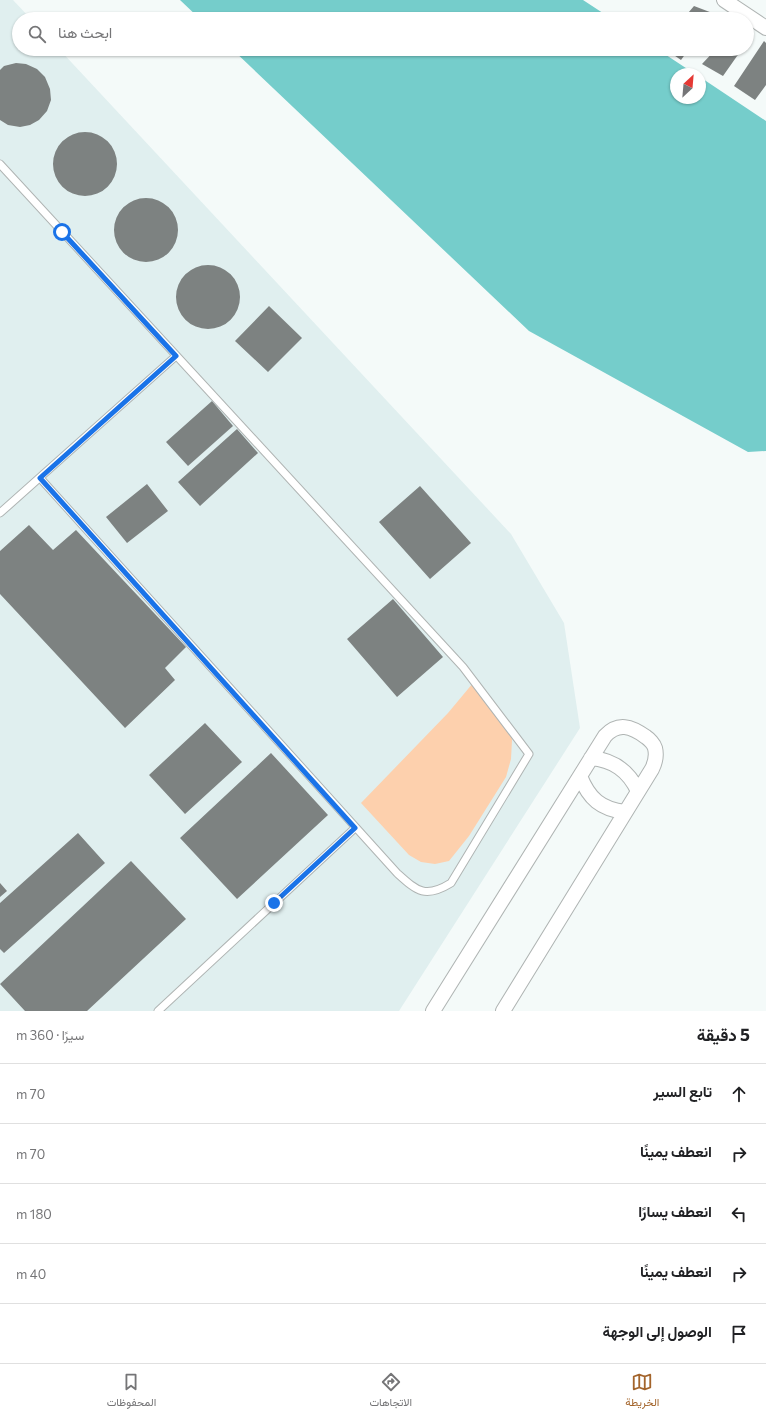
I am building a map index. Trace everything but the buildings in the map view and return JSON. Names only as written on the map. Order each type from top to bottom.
[{"type":"street","points":[[724,0],[744,12]]},
{"type":"street","points":[[754,18],[765,25]]},
{"type":"street","points":[[434,1011],[605,736],[610,730],[627,726],[638,731],[650,740],[655,748],[656,760],[652,769],[503,1011]]},
{"type":"street","points":[[591,758],[608,761],[623,769],[638,791]]},
{"type":"street","points":[[580,776],[589,795],[596,802],[605,808],[625,812]]},
{"type":"lane","points":[[0,164],[463,668],[529,754],[451,883],[438,890],[426,892],[412,886],[397,873],[40,478]]},
{"type":"lane","points":[[0,513],[176,356]]},
{"type":"lane","points":[[158,1011],[355,828]]},
{"type":"shaded area","points":[[0,0],[13,0],[24,12],[12,12],[12,56],[66,56],[511,534],[564,623],[580,728],[399,1011],[0,1011]]},
{"type":"shaded area","points":[[473,683],[511,731],[511,759],[506,777],[469,836],[449,861],[435,864],[421,862],[409,855],[361,803],[448,713]]},
{"type":"water","points":[[180,0],[583,0],[601,12],[193,12]]},
{"type":"water","points":[[239,56],[668,56],[686,68],[670,68],[670,104],[706,104],[706,81],[766,121],[766,451],[748,452],[529,331]]},
{"type":"route","points":[[62,232],[176,356],[40,478],[355,828],[274,903]]}]
